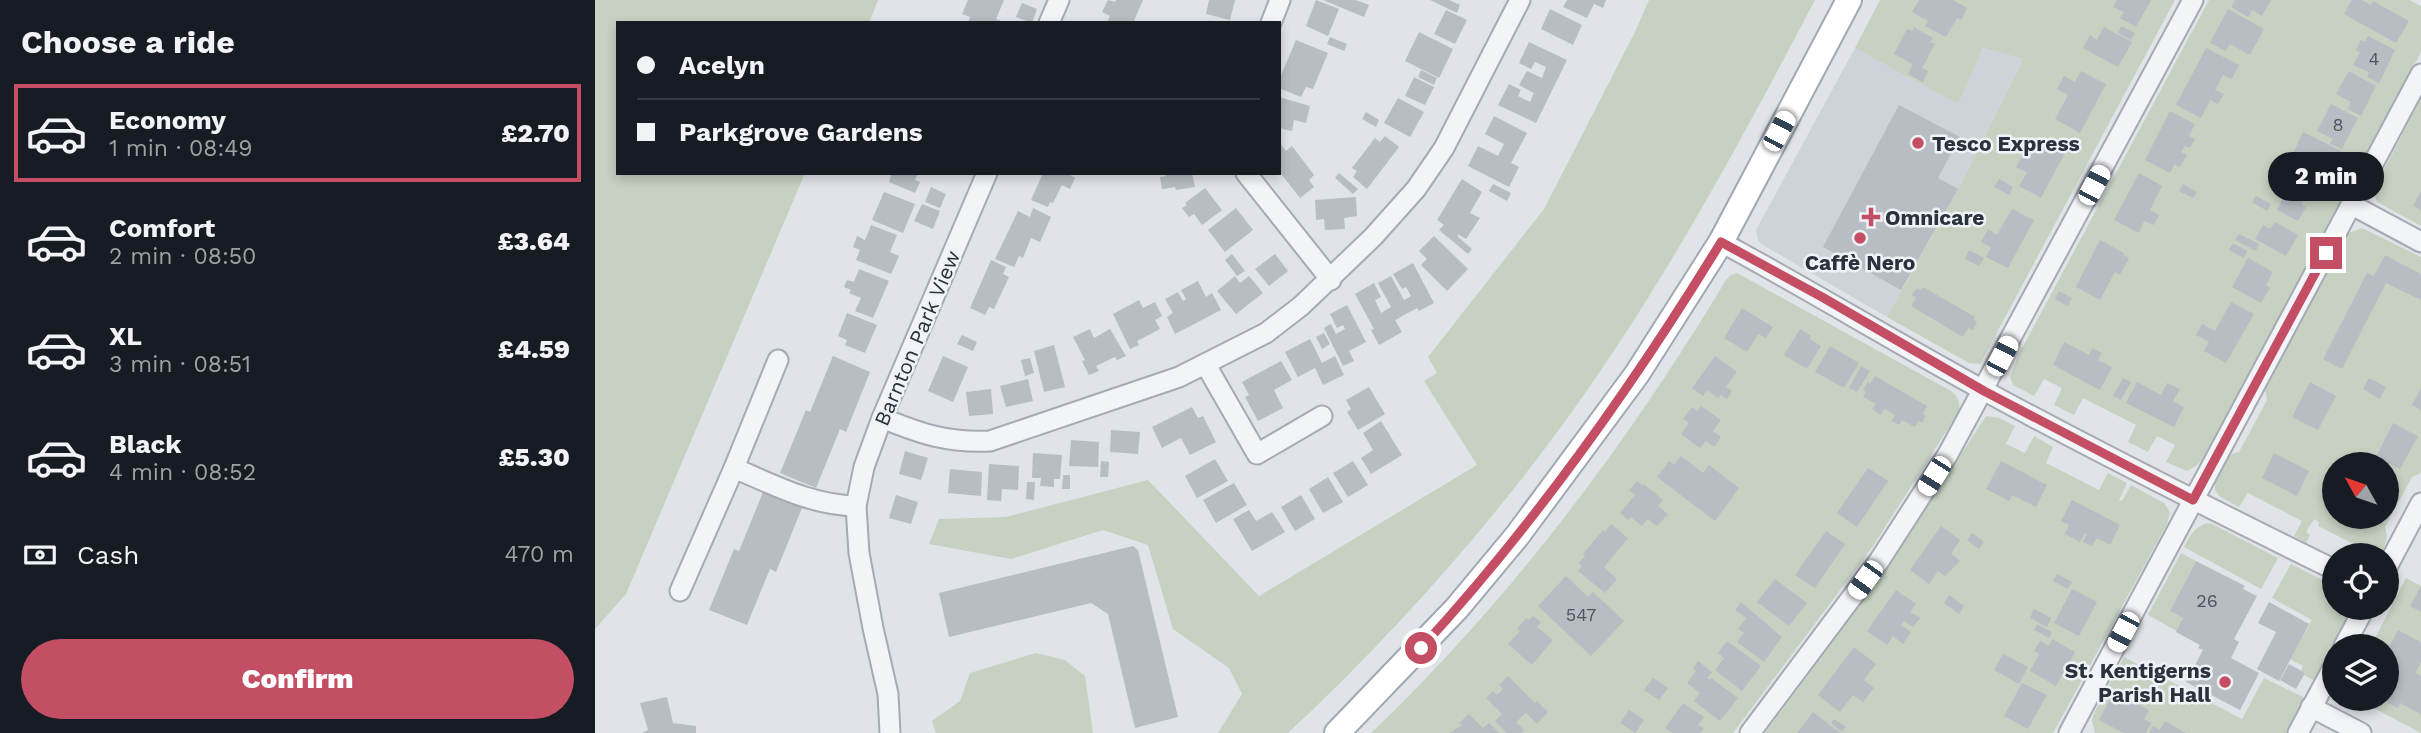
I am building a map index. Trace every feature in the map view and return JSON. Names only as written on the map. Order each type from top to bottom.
[{"type":"main road","points":[[1337,733],[1448,618],[1517,536],[1637,374],[1721,242],[1849,0]]},
{"type":"street","points":[[1050,21],[1059,0]]},
{"type":"street","points":[[1272,21],[1280,0]]},
{"type":"street","points":[[882,418],[937,438],[963,442],[990,441],[1179,377],[1266,333],[1331,280],[1416,189],[1444,148],[1520,0]]},
{"type":"street","points":[[1750,733],[1879,561],[1948,454],[2193,0]]},
{"type":"street","points":[[2069,733],[2421,74]]},
{"type":"street","name":"Barnton Park View","points":[[890,726],[888,694],[859,553],[856,506],[864,467],[882,418],[986,175]]},
{"type":"street","points":[[1249,175],[1331,280]]},
{"type":"street","points":[[2352,205],[2421,242]]},
{"type":"street","points":[[1721,242],[1984,391],[2322,564]]},
{"type":"street","points":[[680,592],[778,360]]},
{"type":"street","points":[[1206,365],[1251,457],[1322,416]]},
{"type":"street","points":[[734,468],[808,500],[837,506],[856,506]]},
{"type":"street","points":[[2399,544],[2420,505]]},
{"type":"street","points":[[2298,733],[2322,687]]},
{"type":"street","points":[[2311,707],[2361,733]]},
{"type":"shaded area","points":[[1855,48],[1958,103],[1983,48],[2023,59],[1958,189],[1887,317],[1763,245],[1758,241],[1756,230]]},
{"type":"green space","points":[[595,0],[878,0],[870,21],[616,21],[616,175],[804,175],[626,594],[595,629]]},
{"type":"green space","points":[[1649,0],[1815,0],[1699,213],[1649,296],[1587,390],[1510,494],[1468,545],[1335,689],[1288,733],[1218,733],[1242,694],[1229,668],[1173,629],[1148,545],[1103,530],[1011,559],[929,544],[939,519],[1006,517],[1148,480],[1259,596],[1477,465],[1424,381],[1437,373],[1428,357],[1544,209]]},
{"type":"green space","points":[[1880,0],[2175,0],[1980,364],[1969,363],[1887,317],[1958,189],[2023,59],[1983,48],[1958,104],[1855,48]]},
{"type":"green space","points":[[2209,0],[2409,0],[2421,6],[2421,52],[2203,459],[2187,471],[2166,462],[2175,445],[2157,436],[2148,452],[2128,442],[2136,425],[2083,398],[2074,415],[2054,405],[2062,388],[2044,379],[2034,396],[2013,385],[2010,377],[2019,354]]},
{"type":"green space","points":[[2421,98],[2421,226],[2377,202],[2373,191]]},
{"type":"green space","points":[[2362,228],[2421,257],[2421,473],[2412,477],[2399,501],[2399,452],[2322,452],[2322,528],[2314,519],[2306,532],[2310,535],[2306,543],[2294,536],[2302,521],[2248,493],[2239,507],[2220,497],[2215,490],[2215,481],[2230,455],[2239,452],[2267,400],[2265,388],[2349,233]]},
{"type":"green space","points":[[1737,273],[1951,391],[1958,398],[1959,406],[1958,413],[1873,546],[1733,733],[1371,733],[1422,682],[1518,575],[1607,461],[1726,280]]},
{"type":"green space","points":[[1986,416],[1999,418],[2015,426],[2006,444],[2025,453],[2034,436],[2053,447],[2046,463],[2099,490],[2108,473],[2127,483],[2119,500],[2122,501],[2131,485],[2164,503],[2170,512],[2167,524],[2053,733],[1765,733],[1887,568]]},
{"type":"green space","points":[[2207,523],[2278,558],[2261,589],[2184,547],[2196,529]]},
{"type":"green space","points":[[2324,529],[2385,529],[2385,543],[2351,543]]},
{"type":"green space","points":[[2181,553],[2196,561],[2170,611],[2183,618],[2177,631],[2148,615]]},
{"type":"green space","points":[[2291,564],[2322,580],[2322,620],[2346,620],[2338,634],[2322,634],[2322,667],[2315,681],[2304,675],[2301,671],[2303,666],[2290,659],[2312,620],[2272,598]]},
{"type":"green space","points":[[2406,578],[2421,586],[2421,733],[2380,711],[2399,711],[2399,634],[2377,634],[2384,620],[2399,620],[2399,592]]},
{"type":"green space","points":[[1036,653],[1065,660],[1085,676],[1093,733],[936,733],[932,721],[960,701],[970,673]]},
{"type":"green space","points":[[2124,657],[2242,719],[2264,678],[2305,698],[2286,733],[2095,733],[2092,720],[2095,711]]},
{"type":"building","points":[[968,0],[1004,0],[996,19],[1001,21],[969,21],[970,17],[962,14]]},
{"type":"building","points":[[1108,0],[1143,0],[1134,21],[1108,21],[1110,16],[1102,12]]},
{"type":"building","points":[[1209,0],[1235,0],[1230,20],[1206,14]]},
{"type":"building","points":[[1316,0],[1339,9],[1328,36],[1306,26]]},
{"type":"building","points":[[1323,0],[1356,0],[1369,5],[1364,17]]},
{"type":"building","points":[[1430,0],[1449,0],[1460,5],[1457,13]]},
{"type":"building","points":[[1567,0],[1606,0],[1603,8],[1594,4],[1587,18],[1563,7]]},
{"type":"building","points":[[1919,0],[1953,0],[1967,8],[1961,20],[1957,18],[1946,37],[1925,26],[1928,21],[1912,12]]},
{"type":"building","points":[[2117,0],[2151,0],[2136,27],[2120,18],[2124,12],[2113,7]]},
{"type":"building","points":[[2235,0],[2271,0],[2262,16],[2252,10],[2248,17],[2231,7]]},
{"type":"building","points":[[2352,0],[2362,0],[2371,5],[2373,1],[2409,21],[2396,43],[2344,14]]},
{"type":"building","points":[[1022,3],[1037,9],[1033,21],[1016,17]]},
{"type":"building","points":[[1550,9],[1582,25],[1573,45],[1541,29]]},
{"type":"building","points":[[2228,9],[2264,29],[2250,55],[2230,44],[2226,51],[2210,43]]},
{"type":"building","points":[[1446,10],[1467,20],[1455,44],[1434,34]]},
{"type":"building","points":[[2121,26],[2135,33],[2131,40],[2118,33]]},
{"type":"building","points":[[1914,27],[1933,38],[1930,42],[1935,44],[1922,68],[1928,71],[1923,82],[1908,74],[1913,64],[1894,54],[1907,29],[1912,31]]},
{"type":"building","points":[[2104,27],[2132,42],[2118,67],[2083,48],[2090,35],[2097,40]]},
{"type":"building","points":[[1419,32],[1453,49],[1439,78],[1405,61]]},
{"type":"building","points":[[2368,36],[2395,50],[2379,83],[2367,77],[2369,72],[2353,65],[2360,52],[2356,50],[2361,40],[2365,42]]},
{"type":"building","points":[[1330,37],[1347,44],[1344,51],[1327,44]]},
{"type":"building","points":[[1296,40],[1328,53],[1313,89],[1306,87],[1301,97],[1281,89],[1281,75]]},
{"type":"building","points":[[1529,42],[1567,60],[1536,123],[1498,105],[1509,84],[1521,90],[1518,96],[1530,102],[1534,93],[1519,85],[1527,71],[1542,78],[1546,67],[1535,62],[1531,69],[1519,63]]},
{"type":"building","points":[[2206,48],[2239,65],[2232,79],[2223,75],[2215,90],[2224,94],[2218,104],[2210,100],[2201,118],[2176,105]]},
{"type":"building","points":[[1421,70],[1437,78],[1434,85],[1418,77]]},
{"type":"building","points":[[2081,71],[2106,84],[2080,133],[2055,119],[2068,95],[2057,89],[2064,76],[2075,82]]},
{"type":"building","points":[[2349,71],[2376,86],[2361,116],[2348,109],[2351,102],[2336,94]]},
{"type":"building","points":[[1414,77],[1434,87],[1425,105],[1405,96]]},
{"type":"building","points":[[1281,98],[1310,106],[1306,123],[1294,120],[1292,131],[1281,128]]},
{"type":"building","points":[[1398,98],[1424,112],[1410,137],[1384,123]]},
{"type":"building","points":[[2331,104],[2358,118],[2342,149],[2330,144],[2333,139],[2317,131]]},
{"type":"building","points":[[1899,105],[1960,137],[1938,178],[1958,189],[1901,290],[1823,247]]},
{"type":"building","points":[[2170,111],[2195,124],[2189,136],[2195,139],[2190,148],[2185,146],[2181,152],[2187,155],[2180,167],[2175,164],[2170,173],[2145,160]]},
{"type":"building","points":[[1366,112],[1379,120],[1376,127],[1362,119]]},
{"type":"building","points":[[1494,116],[1527,133],[1511,163],[1519,167],[1509,187],[1468,166],[1478,146],[1498,156],[1504,144],[1485,134]]},
{"type":"building","points":[[2303,132],[2341,151],[2324,184],[2311,178],[2314,172],[2290,160]]},
{"type":"building","points":[[1385,136],[1399,147],[1367,189],[1353,177],[1357,171],[1352,168],[1375,138],[1380,142]]},
{"type":"building","points":[[2045,140],[2066,151],[2041,198],[2019,186],[2027,172],[2016,167],[2027,147],[2037,153]]},
{"type":"building","points":[[1281,145],[1286,151],[1292,146],[1314,175],[1309,180],[1314,187],[1300,198],[1281,174]]},
{"type":"building","points":[[1339,173],[1358,189],[1353,194],[1335,178]]},
{"type":"building","points":[[2139,173],[2162,186],[2150,210],[2159,215],[2154,225],[2144,221],[2139,233],[2114,220]]},
{"type":"building","points":[[2297,174],[2313,183],[2302,204],[2306,207],[2298,221],[2277,210],[2283,198],[2274,193],[2280,181],[2290,187]]},
{"type":"building","points":[[891,175],[917,175],[915,180],[920,182],[915,193],[889,182]]},
{"type":"building","points":[[1042,175],[1070,175],[1075,178],[1070,189],[1062,185],[1048,207],[1031,200]]},
{"type":"building","points":[[1192,175],[1195,187],[1162,189],[1160,177]]},
{"type":"building","points":[[1462,179],[1482,192],[1470,213],[1480,218],[1466,239],[1458,234],[1472,249],[1468,254],[1439,230],[1444,225],[1437,220]]},
{"type":"building","points":[[1999,179],[2013,187],[2009,195],[1994,187]]},
{"type":"building","points":[[1493,184],[1511,193],[1507,201],[1489,191]]},
{"type":"building","points":[[2183,184],[2197,192],[2193,198],[2179,191]]},
{"type":"building","points":[[931,187],[946,194],[940,208],[925,202]]},
{"type":"building","points":[[1205,188],[1222,210],[1202,225],[1194,214],[1189,217],[1182,208]]},
{"type":"building","points":[[2421,191],[2421,210],[2413,206]]},
{"type":"building","points":[[884,192],[915,204],[903,233],[872,220]]},
{"type":"building","points":[[2256,196],[2271,204],[2267,211],[2252,202]]},
{"type":"building","points":[[1356,197],[1357,216],[1344,218],[1345,229],[1325,230],[1324,219],[1316,220],[1315,200]]},
{"type":"building","points":[[922,204],[940,211],[933,229],[914,221]]},
{"type":"building","points":[[1033,208],[1051,217],[1040,242],[1031,238],[1023,258],[1019,256],[1014,267],[995,259],[1018,211],[1030,217]]},
{"type":"building","points":[[1236,208],[1253,230],[1225,252],[1208,230]]},
{"type":"building","points":[[2012,209],[2034,220],[2008,268],[1986,257],[1991,247],[1981,242],[1988,229],[1997,235]]},
{"type":"building","points":[[2275,222],[2298,235],[2286,256],[2255,239],[2263,225],[2270,229]]},
{"type":"building","points":[[871,225],[897,235],[890,252],[899,256],[891,274],[856,260],[860,250],[853,247],[857,236],[865,240]]},
{"type":"building","points":[[2239,234],[2259,244],[2256,251],[2235,240]]},
{"type":"building","points":[[1434,236],[1468,269],[1447,291],[1421,265],[1427,259],[1419,251]]},
{"type":"building","points":[[2100,240],[2129,258],[2120,275],[2115,272],[2100,300],[2076,287]]},
{"type":"building","points":[[2233,243],[2247,251],[2244,258],[2229,250]]},
{"type":"building","points":[[1969,250],[1984,258],[1979,266],[1965,259]]},
{"type":"building","points":[[1232,254],[1245,271],[1237,276],[1225,260]]},
{"type":"building","points":[[1275,254],[1288,271],[1269,286],[1255,269]]},
{"type":"building","points":[[2385,255],[2421,274],[2421,300],[2386,283],[2342,369],[2323,359],[2367,273],[2374,276]]},
{"type":"building","points":[[2248,258],[2273,272],[2266,285],[2270,288],[2261,303],[2232,287]]},
{"type":"building","points":[[991,260],[1006,267],[1003,274],[1009,277],[994,309],[989,307],[985,315],[970,308]]},
{"type":"building","points":[[1413,263],[1434,303],[1419,311],[1417,308],[1395,320],[1402,332],[1379,345],[1371,330],[1374,329],[1355,294],[1374,283],[1381,297],[1375,300],[1381,313],[1391,307],[1378,283],[1391,276],[1404,300],[1411,296],[1406,287],[1402,289],[1393,274]]},
{"type":"building","points":[[859,269],[889,281],[873,318],[855,311],[861,298],[849,293],[851,290],[844,287],[847,280],[854,282]]},
{"type":"building","points":[[1235,276],[1240,283],[1249,276],[1263,293],[1236,314],[1217,291]]},
{"type":"building","points":[[1198,281],[1206,297],[1212,293],[1221,310],[1175,334],[1167,317],[1173,313],[1165,299],[1178,292],[1183,301],[1186,299],[1181,290]]},
{"type":"building","points":[[1923,287],[1975,317],[1973,319],[1977,322],[1973,330],[1968,328],[1963,337],[1911,306],[1916,298],[1912,295],[1917,288],[1921,290]]},
{"type":"building","points":[[2059,291],[2072,298],[2068,306],[2055,299]]},
{"type":"building","points":[[1139,300],[1143,308],[1155,302],[1162,316],[1155,320],[1160,329],[1137,341],[1139,345],[1130,349],[1113,314]]},
{"type":"building","points":[[2231,302],[2254,314],[2226,363],[2204,351],[2209,342],[2196,335],[2202,324],[2215,331]]},
{"type":"building","points":[[1347,305],[1366,342],[1349,351],[1354,361],[1343,366],[1324,328],[1331,324],[1336,334],[1345,329],[1343,325],[1337,328],[1330,314]]},
{"type":"building","points":[[1742,308],[1773,327],[1766,338],[1758,334],[1747,352],[1724,338]]},
{"type":"building","points":[[847,313],[877,325],[865,353],[845,345],[847,340],[838,336]]},
{"type":"building","points":[[1090,329],[1094,338],[1110,329],[1126,356],[1117,360],[1115,357],[1096,366],[1099,371],[1089,375],[1082,361],[1085,360],[1073,337]]},
{"type":"building","points":[[1800,329],[1821,346],[1807,369],[1784,355]]},
{"type":"building","points":[[1324,333],[1330,344],[1322,349],[1316,337]]},
{"type":"building","points":[[962,335],[977,342],[973,351],[957,344]]},
{"type":"building","points":[[1310,339],[1322,363],[1335,356],[1344,375],[1323,385],[1315,368],[1298,377],[1285,352]]},
{"type":"building","points":[[2064,342],[2089,355],[2092,348],[2102,353],[2098,360],[2112,367],[2100,390],[2053,365]]},
{"type":"building","points":[[1054,345],[1065,387],[1044,392],[1034,351]]},
{"type":"building","points":[[1830,346],[1859,363],[1844,388],[1815,372]]},
{"type":"building","points":[[833,356],[870,372],[846,432],[840,429],[816,488],[780,473],[806,410],[810,412]]},
{"type":"building","points":[[943,356],[968,367],[953,402],[928,391]]},
{"type":"building","points":[[1715,356],[1737,372],[1726,387],[1732,391],[1727,399],[1721,395],[1718,398],[1707,390],[1703,396],[1692,388]]},
{"type":"building","points":[[1030,358],[1034,373],[1025,376],[1021,360]]},
{"type":"building","points":[[1281,361],[1292,380],[1274,390],[1283,408],[1258,421],[1245,397],[1249,395],[1242,382]]},
{"type":"building","points":[[1861,366],[1870,371],[1857,392],[1849,388]]},
{"type":"building","points":[[1875,376],[1927,406],[1922,423],[1918,421],[1915,427],[1902,420],[1899,425],[1891,421],[1895,415],[1889,411],[1884,409],[1881,415],[1872,409],[1876,404],[1863,397],[1866,392],[1863,390]]},
{"type":"building","points":[[2123,378],[2131,382],[2121,400],[2113,396]]},
{"type":"building","points":[[2369,378],[2386,387],[2380,399],[2363,389]]},
{"type":"building","points":[[1028,379],[1033,401],[1006,407],[1000,386]]},
{"type":"building","points":[[2137,382],[2161,395],[2167,383],[2180,389],[2173,401],[2184,407],[2174,427],[2126,403]]},
{"type":"building","points":[[2310,382],[2336,396],[2318,430],[2292,417]]},
{"type":"building","points":[[1369,387],[1385,414],[1358,430],[1347,412],[1351,409],[1346,400]]},
{"type":"building","points":[[2421,388],[2421,410],[2412,405]]},
{"type":"building","points":[[991,389],[993,414],[969,416],[966,392]]},
{"type":"building","points":[[1701,406],[1721,420],[1713,431],[1721,437],[1714,447],[1706,441],[1700,448],[1681,434],[1689,423],[1683,419],[1692,407],[1698,411]]},
{"type":"building","points":[[1192,407],[1198,418],[1203,416],[1216,442],[1190,455],[1181,438],[1162,448],[1152,427]]},
{"type":"building","points":[[1381,421],[1402,455],[1371,474],[1361,458],[1373,450],[1363,433]]},
{"type":"building","points":[[2393,423],[2418,436],[2400,469],[2399,452],[2378,452]]},
{"type":"building","points":[[1111,430],[1140,432],[1138,454],[1110,452]]},
{"type":"building","points":[[1071,440],[1099,442],[1098,467],[1069,466]]},
{"type":"building","points":[[905,451],[928,458],[921,480],[899,474]]},
{"type":"building","points":[[1033,453],[1062,455],[1060,479],[1054,479],[1054,487],[1040,486],[1041,478],[1032,478]]},
{"type":"building","points":[[2274,453],[2309,471],[2297,496],[2262,478]]},
{"type":"building","points":[[1681,456],[1703,473],[1709,465],[1739,488],[1715,521],[1657,477],[1669,461],[1674,465]]},
{"type":"building","points":[[1215,459],[1228,481],[1197,498],[1185,476]]},
{"type":"building","points":[[1101,461],[1109,462],[1108,477],[1100,477]]},
{"type":"building","points":[[1353,461],[1368,485],[1348,497],[1333,473]]},
{"type":"building","points":[[2001,461],[2047,485],[2036,507],[2012,495],[2009,501],[1986,489]]},
{"type":"building","points":[[989,464],[1019,466],[1018,490],[1002,489],[1001,501],[987,500]]},
{"type":"building","points":[[1868,468],[1888,481],[1857,527],[1837,513]]},
{"type":"building","points":[[950,469],[982,472],[981,496],[948,493]]},
{"type":"building","points":[[1063,475],[1070,475],[1070,489],[1062,489]]},
{"type":"building","points":[[1328,477],[1343,502],[1323,513],[1309,489]]},
{"type":"building","points":[[1637,481],[1663,500],[1658,506],[1668,514],[1657,526],[1648,519],[1642,526],[1631,517],[1628,520],[1620,513],[1635,495],[1629,490]]},
{"type":"building","points":[[1027,482],[1035,482],[1034,500],[1026,499]]},
{"type":"building","points":[[1234,483],[1247,505],[1216,523],[1203,500]]},
{"type":"building","points":[[763,492],[802,508],[776,572],[770,569],[747,625],[709,610],[734,549],[739,551]]},
{"type":"building","points":[[896,495],[918,502],[911,524],[889,518]]},
{"type":"building","points":[[1301,495],[1315,519],[1295,531],[1281,507]]},
{"type":"building","points":[[2072,500],[2120,525],[2110,545],[2097,538],[2092,546],[2083,542],[2087,534],[2085,533],[2080,542],[2065,534],[2069,525],[2061,521]]},
{"type":"building","points":[[1249,510],[1256,521],[1272,512],[1285,532],[1252,551],[1233,519]]},
{"type":"building","points":[[1611,524],[1628,538],[1604,567],[1617,579],[1605,593],[1578,571],[1582,566],[1579,563],[1585,556],[1583,554]]},
{"type":"building","points":[[1941,526],[1960,540],[1951,554],[1960,561],[1945,576],[1938,571],[1929,584],[1910,570]]},
{"type":"building","points":[[1826,531],[1845,544],[1815,588],[1795,575]]},
{"type":"building","points":[[1972,533],[1984,542],[1979,549],[1967,540]]},
{"type":"building","points":[[1133,546],[1138,550],[1178,717],[1135,728],[1108,614],[1091,603],[949,637],[939,593]]},
{"type":"building","points":[[2196,561],[2245,586],[2243,589],[2257,596],[2234,639],[2239,642],[2231,658],[2259,673],[2240,710],[2186,682],[2203,650],[2198,648],[2200,645],[2176,632],[2183,618],[2170,611]]},
{"type":"building","points":[[2057,574],[2072,582],[2068,589],[2053,581]]},
{"type":"building","points":[[1566,576],[1588,597],[1593,592],[1624,621],[1591,656],[1538,606]]},
{"type":"building","points":[[1775,579],[1807,603],[1789,626],[1757,602]]},
{"type":"building","points":[[2421,586],[2421,612],[2410,606]]},
{"type":"building","points":[[2072,589],[2097,602],[2079,636],[2054,623]]},
{"type":"building","points":[[1896,590],[1916,604],[1910,612],[1920,618],[1913,627],[1904,621],[1901,625],[1911,632],[1903,644],[1893,636],[1887,645],[1867,631]]},
{"type":"building","points":[[1949,595],[1964,606],[1959,614],[1944,603]]},
{"type":"building","points":[[1741,602],[1782,637],[1764,662],[1737,642],[1744,633],[1738,629],[1746,618],[1735,610]]},
{"type":"building","points":[[2269,602],[2309,624],[2279,681],[2257,669],[2276,632],[2258,623]]},
{"type":"building","points":[[2034,609],[2051,618],[2047,627],[2030,618]]},
{"type":"building","points":[[1533,616],[1541,622],[1537,627],[1553,640],[1532,665],[1508,644],[1520,631],[1517,629],[1526,618],[1529,620]]},
{"type":"building","points":[[2037,624],[2052,632],[2049,638],[2034,630]]},
{"type":"building","points":[[2398,630],[2421,642],[2421,662],[2415,673],[2421,676],[2421,714],[2400,703],[2399,706],[2399,634],[2396,634]]},
{"type":"building","points":[[2052,639],[2075,652],[2056,686],[2030,671],[2039,654],[2034,651],[2040,641],[2049,646]]},
{"type":"building","points":[[1727,641],[1761,666],[1742,691],[1715,670],[1724,658],[1718,653]]},
{"type":"building","points":[[1854,647],[1876,664],[1864,680],[1874,688],[1863,702],[1853,695],[1840,712],[1818,695]]},
{"type":"building","points":[[2003,654],[2028,667],[2019,684],[1994,670]]},
{"type":"building","points":[[1698,661],[1712,672],[1707,678],[1711,678],[1738,698],[1720,721],[1694,701],[1700,693],[1687,683],[1696,671],[1693,669]]},
{"type":"building","points":[[2289,664],[2305,673],[2296,689],[2280,680]]},
{"type":"building","points":[[2138,667],[2153,675],[2149,682],[2134,674]]},
{"type":"building","points":[[1508,676],[1548,712],[1537,724],[1526,713],[1516,722],[1524,730],[1522,733],[1507,733],[1495,721],[1502,714],[1486,698],[1493,691],[1497,695],[1503,689],[1499,685]]},
{"type":"building","points":[[1653,678],[1668,688],[1659,700],[1644,690]]},
{"type":"building","points":[[2022,683],[2047,695],[2028,729],[2004,716]]},
{"type":"building","points":[[2114,692],[2149,710],[2144,719],[2151,723],[2146,733],[2124,733],[2099,720]]},
{"type":"building","points":[[667,697],[673,723],[696,726],[696,733],[642,733],[648,730],[640,703]]},
{"type":"building","points":[[1683,703],[1704,717],[1698,725],[1704,728],[1700,733],[1673,733],[1665,728]]},
{"type":"building","points":[[1629,710],[1644,720],[1635,733],[1620,723]]},
{"type":"building","points":[[1813,712],[1835,729],[1841,733],[1797,733]]},
{"type":"building","points":[[1469,714],[1483,728],[1489,723],[1499,733],[1449,733],[1462,725],[1459,723]]},
{"type":"building","points":[[1834,719],[1846,727],[1842,732],[1831,723]]},
{"type":"building","points":[[2165,721],[2186,733],[2149,733],[2153,726],[2160,730]]},
{"type":"place","name":"Tesco Express","points":[[1918,143]]},
{"type":"place","name":"Omnicare","points":[[1871,217]]},
{"type":"place","name":"Caffè Nero","points":[[1860,238]]},
{"type":"place","name":"St. Kentigerns Parish Hall","points":[[2225,682]]},
{"type":"route","points":[[1421,648],[1517,536],[1581,452],[1637,374],[1721,242],[1984,391],[2193,500],[2326,253]]}]
